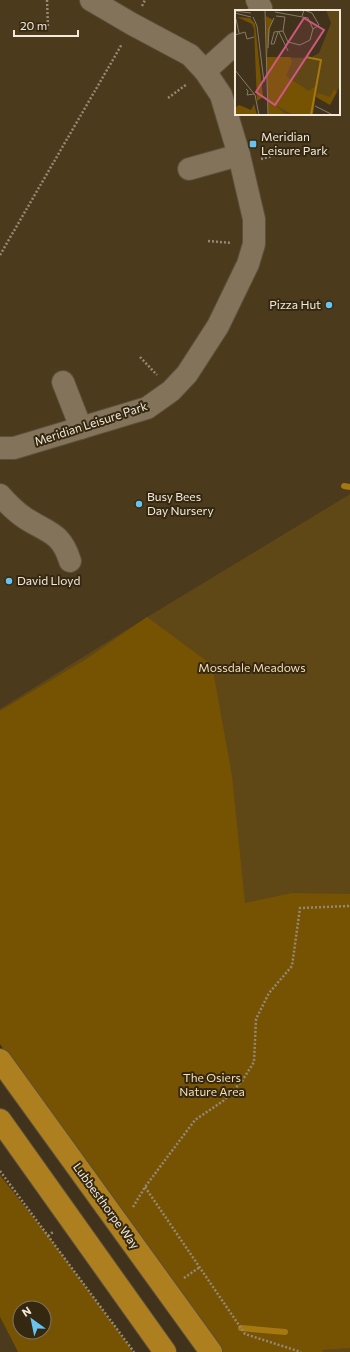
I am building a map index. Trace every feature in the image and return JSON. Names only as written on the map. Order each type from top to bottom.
[{"type":"highway","points":[[0,1044],[68,1153]]},
{"type":"highway","name":"Lubbesthorpe Way","points":[[0,1060],[211,1352]]},
{"type":"highway","points":[[0,1120],[165,1352]]},
{"type":"highway","points":[[0,1129],[45,1182]]},
{"type":"lane","name":"Meridian Leisure Park","points":[[0,448],[14,448],[147,408],[171,391],[187,374],[218,326],[248,264],[254,244],[254,219],[240,160],[221,95],[205,71],[190,55],[91,0]]},
{"type":"lane","points":[[205,71],[235,44]]},
{"type":"lane","points":[[189,168],[240,160]]},
{"type":"lane","points":[[63,382],[81,428]]},
{"type":"lane","points":[[0,495],[25,518],[56,536],[66,548],[70,561]]},
{"type":"path","points":[[47,0],[48,27]]},
{"type":"path","points":[[0,255],[145,0]]},
{"type":"path","points":[[240,160],[288,152]]},
{"type":"path","points":[[116,1220],[134,1205],[145,1187],[195,1120],[223,1101],[242,1081],[254,1062],[256,1019],[269,993],[292,966],[300,908],[350,906]]},
{"type":"path","points":[[0,1171],[133,1351]]},
{"type":"path","points":[[145,1187],[245,1334],[300,1352]]},
{"type":"shaded area","name":"Meridian Leisure Park","points":[[0,0],[350,0],[350,494],[147,617],[88,658],[0,711]]},
{"type":"shaded area","points":[[0,1317],[18,1352],[0,1352]]},
{"type":"green space","name":"The Osiers Nature Area","points":[[350,494],[350,1352],[237,1352],[0,1015],[0,709],[147,617]]},
{"type":"green space","name":"The Osiers Nature Area","points":[[147,617],[212,665],[232,776],[245,903],[292,893],[350,894],[350,1348],[322,1350],[323,1352],[212,1352],[68,1153],[0,1044],[0,711],[88,658]]},
{"type":"green space","points":[[0,1175],[48,1236],[132,1350],[132,1352],[18,1352],[0,1317]]},
{"type":"waterway","points":[[344,486],[350,487]]},
{"type":"waterway","points":[[241,1328],[285,1332]]},
{"type":"place","name":"Meridian Leisure Park","points":[[253,144]]},
{"type":"place","name":"Pizza Hut","points":[[329,305]]},
{"type":"place","name":"Busy Bees Day Nursery","points":[[139,504]]},
{"type":"place","name":"David Lloyd","points":[[9,581]]},
{"type":"park label","name":"Mossdale Meadows","points":[[252,668]]}]
